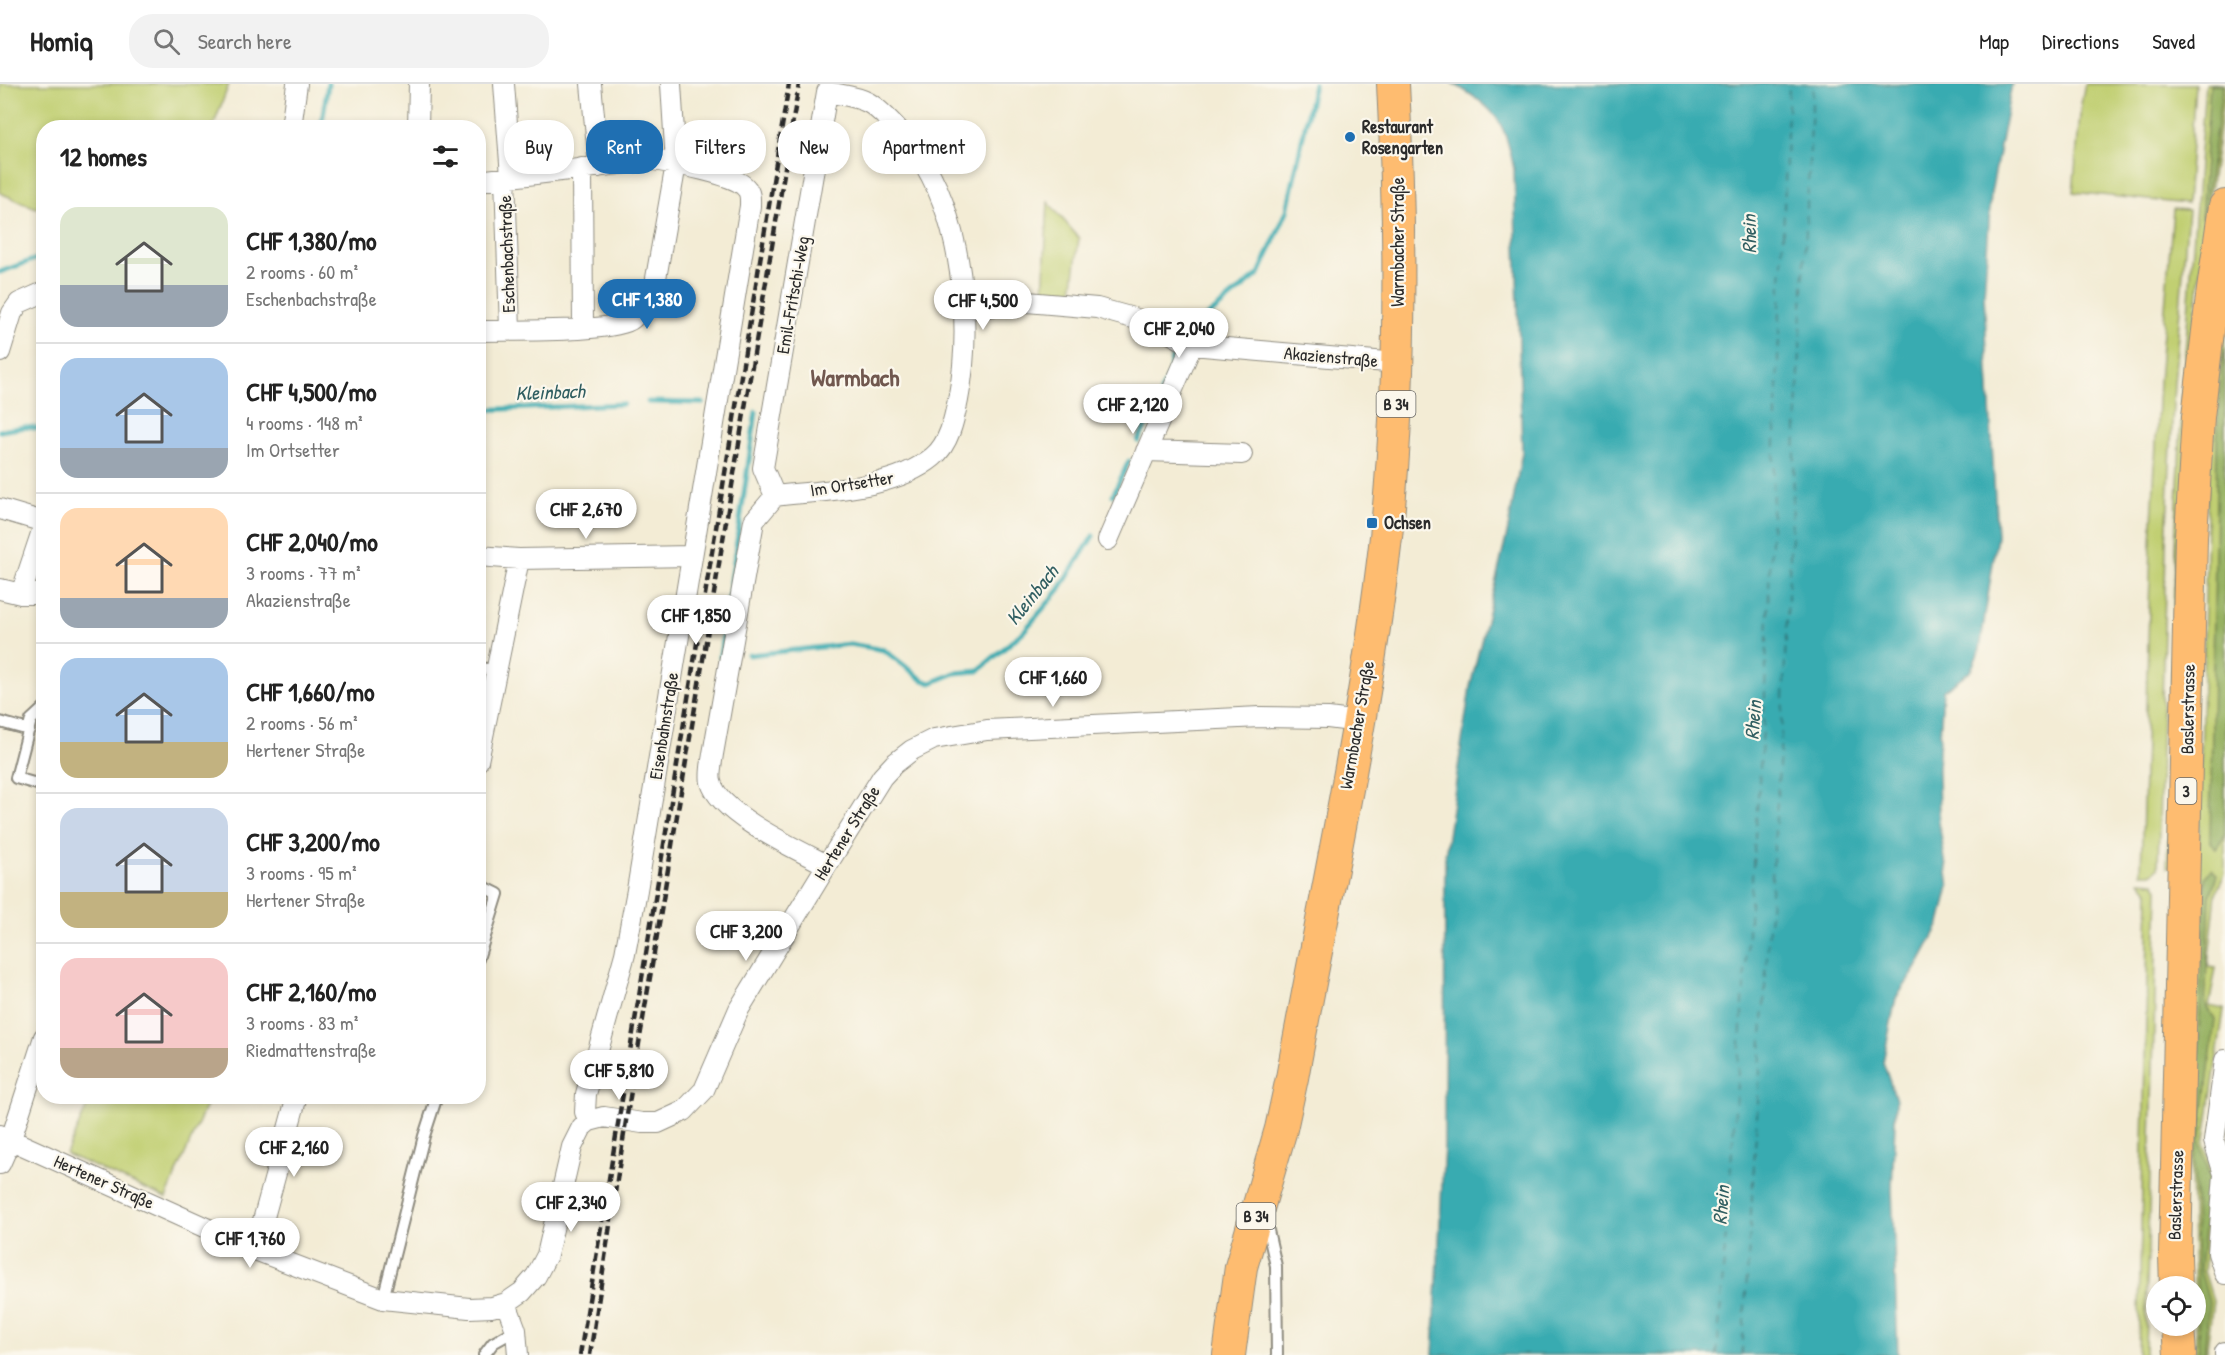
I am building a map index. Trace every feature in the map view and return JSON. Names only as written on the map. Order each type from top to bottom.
[{"type":"main road","name":"Warmbacher Straße","points":[[1229,1355],[1241,1267],[1281,1129],[1292,1078],[1359,722],[1386,534],[1394,448],[1400,243],[1393,84]]},
{"type":"main road","name":"Baslerstrasse","points":[[2176,1276],[2191,537],[2198,417],[2225,206]]},
{"type":"main road","points":[[2179,1336],[2180,1355]]},
{"type":"street","points":[[292,120],[297,84]]},
{"type":"street","points":[[418,120],[419,84]]},
{"type":"street","name":"Eschenbachstraße","points":[[504,84],[510,330]]},
{"type":"street","points":[[591,84],[591,120]]},
{"type":"street","name":"Eschenbachstraße","points":[[671,84],[675,148]]},
{"type":"street","name":"Im Ortsetter","points":[[775,496],[899,478],[934,457],[952,429],[963,374],[965,309],[956,250],[936,184],[918,153],[899,130],[868,102],[828,92]]},
{"type":"street","name":"Emil-Fritschi-Weg","points":[[775,496],[763,468],[828,92]]},
{"type":"street","points":[[486,180],[586,168]]},
{"type":"street","name":"Eschenbachstraße","points":[[486,331],[583,328],[612,326],[631,321],[655,284],[675,170]]},
{"type":"street","points":[[583,328],[591,174]]},
{"type":"street","name":"Eisenbahnstraße","points":[[589,1121],[585,1112],[586,1094],[627,944],[750,206],[746,187],[735,180],[713,174]]},
{"type":"street","points":[[0,352],[12,314],[19,303],[36,296]]},
{"type":"street","name":"Akazienstraße","points":[[965,309],[1027,302],[1096,308],[1151,323],[1192,345],[1398,363]]},
{"type":"street","points":[[1108,540],[1192,345]]},
{"type":"street","points":[[1146,451],[1242,454]]},
{"type":"street","points":[[775,496],[754,521],[712,754],[711,782],[725,804],[759,829],[827,865]]},
{"type":"street","points":[[0,509],[36,520]]},
{"type":"street","points":[[21,594],[36,548]]},
{"type":"street","points":[[486,557],[519,559],[692,556]]},
{"type":"street","points":[[486,687],[488,669],[519,559]]},
{"type":"street","points":[[0,589],[21,594],[36,594]]},
{"type":"street","name":"Hertener Straße","points":[[589,1121],[604,1117],[658,1123],[684,1111],[695,1101],[709,1080],[739,1009],[827,865],[882,777],[912,750],[934,739],[987,730],[1260,717],[1328,718],[1359,722]]},
{"type":"street","points":[[0,1164],[5,1137],[36,1058]]},
{"type":"street","points":[[2225,1060],[2214,1141],[2224,1174],[2218,1253],[2225,1274]]},
{"type":"street","points":[[255,1251],[295,1104]]},
{"type":"street","points":[[518,1355],[516,1330],[506,1303],[522,1292],[536,1276],[547,1255],[572,1148],[577,1135],[589,1121]]},
{"type":"street","name":"Hertener Straße","points":[[5,1137],[255,1251],[383,1299],[469,1308],[492,1307],[506,1303]]},
{"type":"lane","points":[[36,716],[32,720],[16,778],[36,784]]},
{"type":"lane","points":[[0,722],[29,730]]},
{"type":"lane","points":[[486,888],[498,894],[486,933]]},
{"type":"lane","points":[[383,1299],[434,1104]]},
{"type":"lane","points":[[1261,1199],[1276,1266],[1277,1355]]},
{"type":"lane","points":[[484,1355],[493,1343],[516,1330]]},
{"type":"green space","points":[[0,84],[229,84],[216,120],[36,120],[36,208],[0,193]]},
{"type":"green space","points":[[2085,84],[2195,84],[2187,204],[2073,192]]},
{"type":"green space","points":[[2205,84],[2225,84],[2225,91],[2207,210],[2188,382],[2171,867],[2167,867],[2175,545],[2183,382]]},
{"type":"green space","points":[[2210,84],[2223,84],[2205,206],[2201,219]]},
{"type":"green space","points":[[1048,202],[1079,238],[1071,299],[1043,295]]},
{"type":"green space","points":[[2173,209],[2188,210],[2174,383],[2166,545],[2158,868],[2153,873],[2141,873],[2151,544],[2159,382]]},
{"type":"green space","points":[[2225,325],[2225,873],[2216,893],[2208,967],[2216,968],[2209,1006],[2224,1009],[2204,1144],[2215,1178],[2204,1271],[2206,1276],[2194,1276],[2191,1167],[2208,478],[2217,368]]},
{"type":"green space","points":[[2225,346],[2225,836],[2216,849],[2210,842],[2217,443],[2221,369]]},
{"type":"green space","points":[[2212,869],[2217,875],[2210,897],[2205,1003],[2215,1019],[2200,1143],[2210,1178],[2200,1270],[2202,1276],[2197,1276],[2194,1167],[2205,877]]},
{"type":"green space","points":[[2140,881],[2154,882],[2158,888],[2145,1355],[2138,1355],[2149,892]]},
{"type":"green space","points":[[88,1104],[207,1104],[166,1198],[66,1154]]},
{"type":"green space","points":[[2206,1278],[2213,1301],[2206,1355],[2196,1355],[2195,1336],[2206,1336]]},
{"type":"green space","points":[[2206,1291],[2209,1302],[2206,1334]]},
{"type":"green space","points":[[2198,1336],[2206,1336],[2204,1355],[2199,1355]]},
{"type":"water","name":"Rhein","points":[[1454,84],[2012,84],[1991,193],[1984,295],[1997,536],[1980,649],[1971,670],[1943,691],[1938,767],[1939,822],[1949,886],[1940,924],[1916,969],[1896,998],[1883,1062],[1896,1100],[1892,1189],[1898,1355],[1433,1355],[1444,1145],[1445,856],[1470,687],[1507,534],[1522,452],[1514,169],[1502,127],[1496,118],[1480,101]]},
{"type":"waterway","name":"Warmbach","points":[[322,120],[328,84]]},
{"type":"waterway","points":[[1198,324],[1259,274],[1287,211],[1314,84]]},
{"type":"waterway","name":"Warmbach","points":[[0,272],[36,259]]},
{"type":"waterway","points":[[1161,392],[1170,372],[1173,353]]},
{"type":"waterway","name":"Kleinbach","points":[[648,402],[703,403]]},
{"type":"waterway","name":"Kleinbach","points":[[486,410],[623,404]]},
{"type":"waterway","name":"Kleinbach","points":[[720,657],[756,412]]},
{"type":"waterway","points":[[1138,441],[1150,418]]},
{"type":"waterway","name":"Kleinbach","points":[[0,431],[25,427],[36,428]]},
{"type":"waterway","points":[[1113,495],[1129,461]]},
{"type":"waterway","name":"Kleinbach","points":[[749,655],[850,644],[884,650],[923,680],[931,683],[955,673],[978,671],[1024,631],[1059,590],[1093,536]]},
{"type":"ferry route","points":[[1717,1355],[1764,715],[1789,84]]},
{"type":"ferry route","points":[[1742,1355],[1782,720],[1813,84]]},
{"type":"railway","points":[[580,1355],[789,84]]},
{"type":"railway","points":[[590,1355],[626,1121],[799,84]]},
{"type":"place","name":"Restaurant Rosengarten","points":[[1350,137]]},
{"type":"place","name":"Ochsen","points":[[1372,523]]},
{"type":"district","name":"Warmbach","points":[[855,378]]}]
